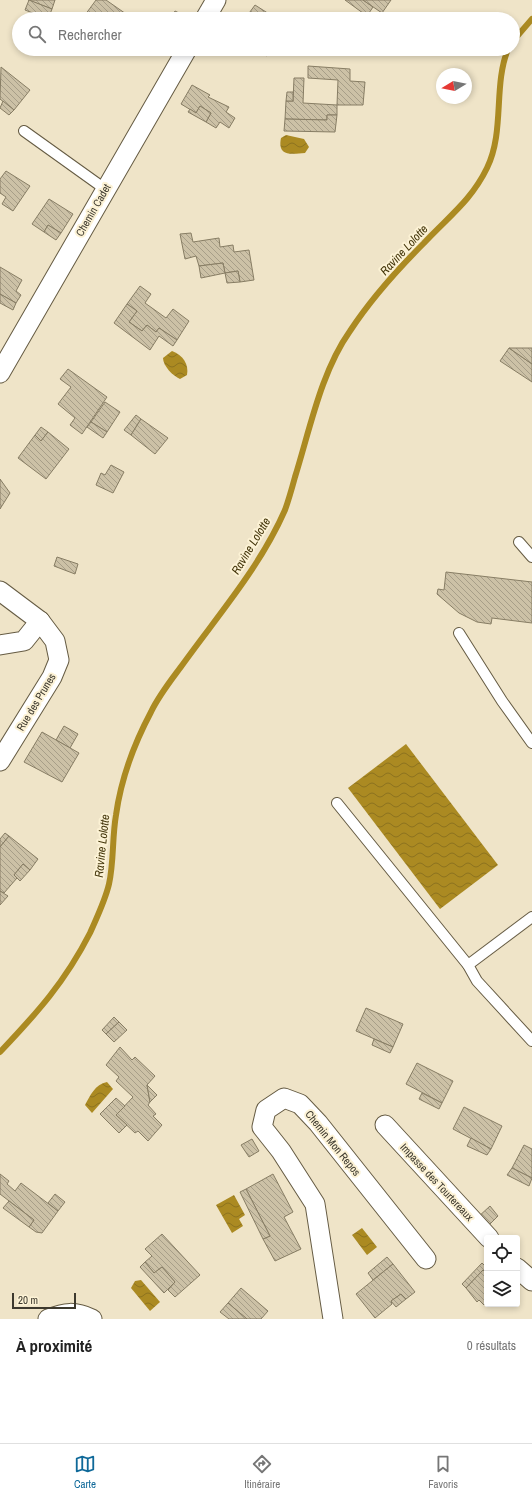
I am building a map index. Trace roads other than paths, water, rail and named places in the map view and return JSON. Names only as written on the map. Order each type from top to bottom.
[{"type":"street","points":[[209,12],[216,0]]},
{"type":"street","name":"Chemin Cadet","points":[[0,372],[105,189],[184,56]]},
{"type":"street","name":"Rue des Prunes","points":[[0,591],[40,621],[55,642],[59,660],[52,677],[0,761]]},
{"type":"street","points":[[0,646],[24,641],[40,621]]},
{"type":"street","name":"Chemin Mon Repos","points":[[333,1319],[315,1204],[281,1151],[262,1127],[266,1110],[284,1098],[300,1104],[318,1123],[426,1259]]},
{"type":"street","name":"Impasse des Tourtereaux","points":[[385,1125],[486,1235]]},
{"type":"street","points":[[520,1271],[532,1281]]},
{"type":"street","points":[[48,1319],[63,1313],[82,1314],[92,1319]]},
{"type":"lane","points":[[24,131],[105,189]]},
{"type":"lane","points":[[519,542],[532,556]]},
{"type":"lane","points":[[459,633],[502,701],[532,743]]},
{"type":"lane","points":[[337,803],[468,965],[476,981],[532,1041]]},
{"type":"lane","points":[[468,965],[532,917]]},
{"type":"water","points":[[286,135],[304,139],[309,147],[305,153],[291,154],[283,151],[280,144],[281,138]]},
{"type":"water","points":[[172,351],[182,357],[187,367],[187,375],[180,379],[174,376],[163,361],[163,358]]},
{"type":"water","points":[[406,744],[498,865],[440,909],[348,788]]},
{"type":"water","points":[[107,1082],[113,1089],[92,1113],[85,1105],[96,1088]]},
{"type":"water","points":[[234,1195],[245,1215],[239,1219],[243,1226],[232,1233],[216,1205]]},
{"type":"water","points":[[362,1228],[377,1247],[367,1255],[352,1235]]},
{"type":"water","points":[[141,1280],[160,1302],[150,1311],[131,1288],[135,1281]]},
{"type":"waterway","name":"Ravine Lolotte","points":[[520,33],[532,19]]},
{"type":"waterway","name":"Ravine Lolotte","points":[[0,1052],[50,996],[71,967],[90,933],[103,903],[109,884],[118,802],[129,762],[139,737],[162,693],[238,590],[264,551],[275,531],[288,502],[317,401],[331,364],[340,347],[358,319],[385,285],[458,208],[481,180],[487,168],[496,139],[501,78],[506,56]]}]
